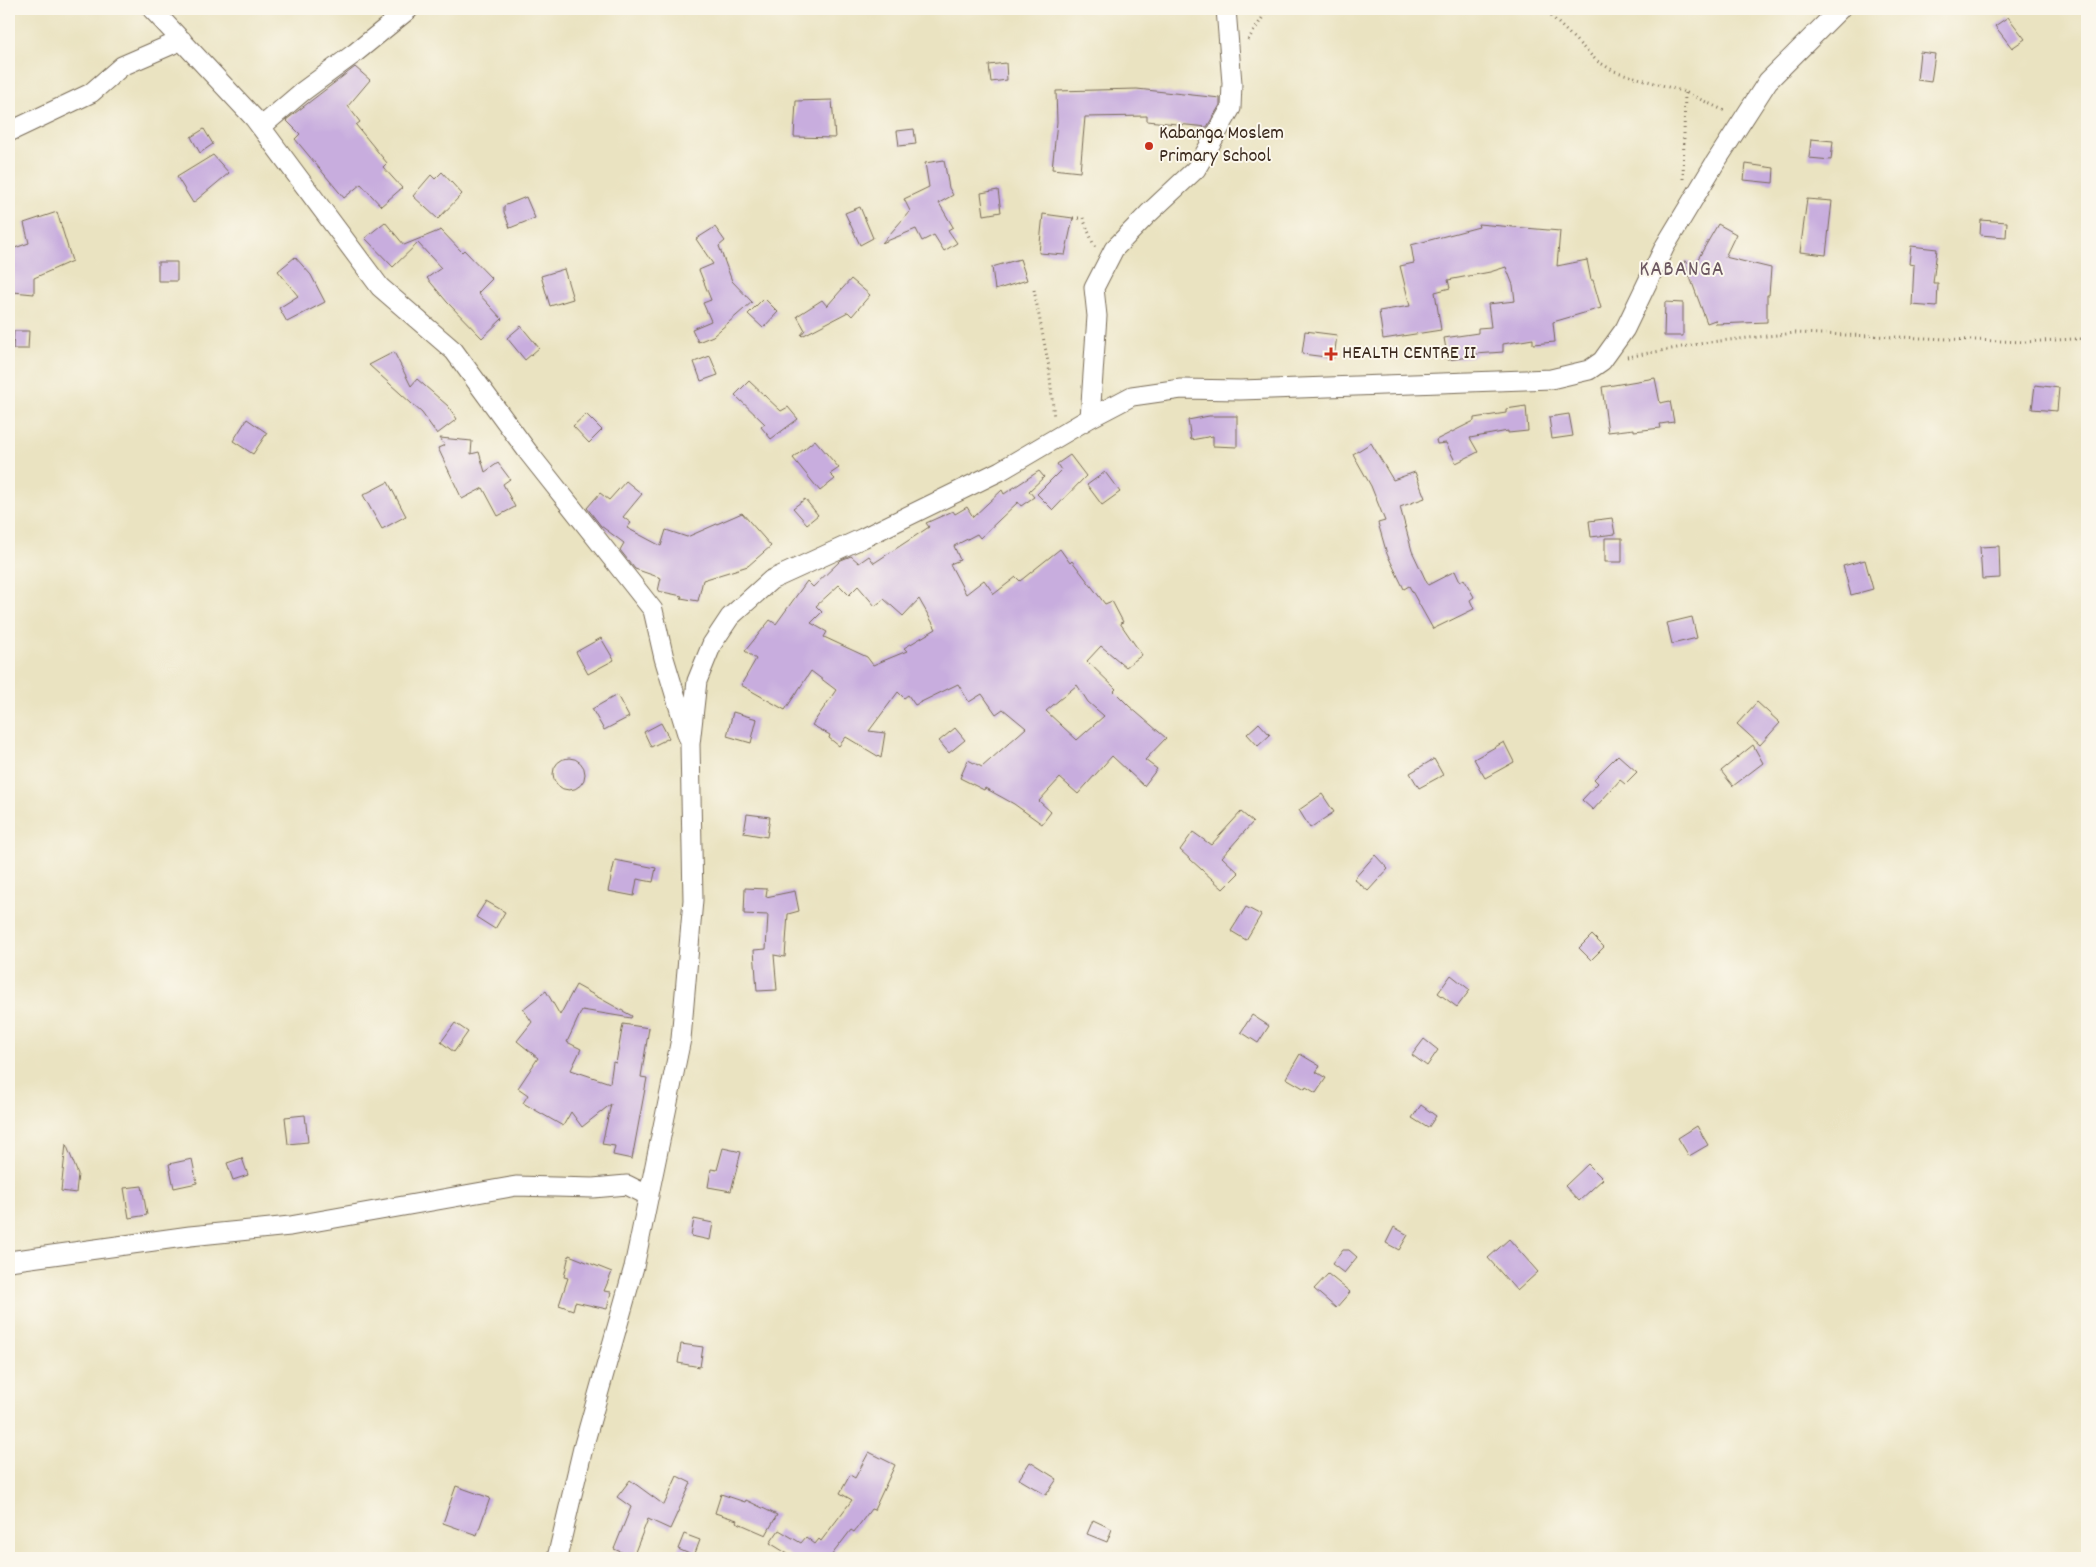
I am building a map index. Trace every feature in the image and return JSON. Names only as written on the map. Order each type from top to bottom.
[{"type":"street","points":[[152,9],[262,127],[380,287],[454,351],[528,452],[653,610],[664,658],[690,744]]},
{"type":"street","points":[[262,127],[302,92],[355,53],[408,9]]},
{"type":"street","points":[[1090,418],[1097,316],[1094,288],[1114,249],[1196,169],[1230,108],[1232,82],[1226,9]]},
{"type":"street","points":[[557,1558],[583,1448],[634,1267],[681,1039],[693,900],[690,744],[697,681],[712,644],[730,617],[771,580],[863,538],[1000,471],[1090,418],[1132,396],[1181,389],[1240,390],[1551,379],[1589,370],[1602,361],[1625,330],[1665,246],[1768,81],[1840,9]]},
{"type":"street","points":[[9,132],[91,93],[122,66],[182,40]]},
{"type":"street","points":[[9,1261],[190,1236],[290,1226],[516,1186],[593,1188],[627,1185],[649,1196]]},
{"type":"path","points":[[1246,42],[1268,9]]},
{"type":"path","points":[[1544,9],[1597,61],[1614,71],[1685,92],[1744,119]]},
{"type":"path","points":[[1682,218],[1685,92]]},
{"type":"path","points":[[1073,218],[1083,218],[1103,270]]},
{"type":"path","points":[[1034,290],[1049,367],[1056,438]]},
{"type":"path","points":[[1602,361],[1710,342],[1796,333],[2025,342],[2072,338],[2087,339]]},
{"type":"building","points":[[2008,17],[2025,39],[2012,48],[1995,26]]},
{"type":"building","points":[[1920,52],[1935,54],[1931,82],[1917,80]]},
{"type":"building","points":[[1006,63],[1007,80],[991,82],[989,65]]},
{"type":"building","points":[[355,67],[370,80],[348,106],[360,122],[356,125],[387,163],[383,167],[402,188],[381,206],[361,184],[344,198],[295,139],[300,134],[286,120]]},
{"type":"building","points":[[1137,89],[1220,98],[1220,105],[1207,127],[1147,121],[1147,116],[1085,117],[1080,172],[1052,169],[1057,122],[1056,91]]},
{"type":"building","points":[[832,100],[835,138],[794,137],[796,101]]},
{"type":"building","points":[[204,129],[213,144],[200,153],[191,137]]},
{"type":"building","points":[[914,129],[916,144],[899,146],[897,131]]},
{"type":"building","points":[[1811,139],[1833,141],[1831,160],[1809,158]]},
{"type":"building","points":[[213,155],[229,173],[193,203],[177,177]]},
{"type":"building","points":[[944,160],[949,188],[953,195],[939,203],[953,227],[948,230],[957,243],[944,251],[934,235],[922,241],[916,229],[882,243],[910,211],[904,199],[929,187],[925,163]]},
{"type":"building","points":[[1746,164],[1774,168],[1773,183],[1744,180]]},
{"type":"building","points":[[442,172],[462,194],[438,219],[413,196],[431,175],[435,179]]},
{"type":"building","points":[[998,190],[1001,212],[984,215],[981,193]]},
{"type":"building","points":[[526,197],[535,218],[510,228],[504,212],[504,206]]},
{"type":"building","points":[[1807,199],[1832,201],[1826,255],[1800,252]]},
{"type":"building","points":[[860,207],[873,238],[860,245],[845,213]]},
{"type":"building","points":[[57,212],[72,261],[34,278],[34,294],[13,292],[9,250],[29,243],[24,223]]},
{"type":"building","points":[[1043,214],[1073,218],[1065,255],[1039,253]]},
{"type":"building","points":[[1981,220],[2007,222],[2006,237],[1980,235]]},
{"type":"building","points":[[385,222],[404,245],[441,230],[462,252],[464,250],[492,279],[478,293],[502,319],[482,338],[427,278],[441,268],[418,243],[393,267],[365,238]]},
{"type":"building","points":[[1478,224],[1560,231],[1557,266],[1587,260],[1591,280],[1593,280],[1601,308],[1553,322],[1555,342],[1533,344],[1533,339],[1503,344],[1503,352],[1476,354],[1476,356],[1448,360],[1444,338],[1478,333],[1478,328],[1491,327],[1488,304],[1515,301],[1513,285],[1506,267],[1448,280],[1450,288],[1435,292],[1441,330],[1383,339],[1379,311],[1410,306],[1400,266],[1414,263],[1411,245],[1479,227]]},
{"type":"building","points":[[1718,224],[1736,234],[1725,257],[1771,268],[1769,295],[1767,295],[1767,322],[1716,324],[1715,320],[1707,323],[1684,261],[1695,264]]},
{"type":"building","points":[[715,227],[725,241],[719,246],[732,281],[752,302],[713,336],[698,342],[692,329],[711,321],[703,303],[711,300],[699,270],[713,264],[696,239]]},
{"type":"building","points":[[1911,246],[1937,249],[1933,283],[1938,283],[1937,307],[1912,305],[1914,265],[1909,264]]},
{"type":"building","points":[[295,257],[311,275],[325,302],[287,322],[279,308],[298,296],[278,271]]},
{"type":"building","points":[[1020,259],[1027,280],[995,290],[992,267]]},
{"type":"building","points":[[158,262],[177,262],[177,281],[158,281]]},
{"type":"building","points":[[564,269],[573,299],[550,306],[541,276]]},
{"type":"building","points":[[851,279],[870,295],[852,316],[848,312],[802,336],[805,330],[797,316],[822,300],[827,306]]},
{"type":"building","points":[[764,298],[778,312],[763,328],[748,314]]},
{"type":"building","points":[[1665,302],[1683,303],[1683,336],[1664,336]]},
{"type":"building","points":[[521,326],[539,348],[525,360],[507,338]]},
{"type":"building","points":[[14,331],[29,331],[28,349],[13,349]]},
{"type":"building","points":[[1305,331],[1337,335],[1334,358],[1302,354]]},
{"type":"building","points":[[394,352],[411,386],[417,379],[448,406],[457,419],[437,434],[422,413],[369,365]]},
{"type":"building","points":[[710,356],[718,375],[701,381],[694,362]]},
{"type":"building","points":[[1655,378],[1660,403],[1670,401],[1674,422],[1660,424],[1661,428],[1608,432],[1602,387]]},
{"type":"building","points":[[749,381],[781,411],[788,407],[798,419],[771,439],[761,427],[765,424],[735,395]]},
{"type":"building","points":[[2035,385],[2059,388],[2057,411],[2032,409]]},
{"type":"building","points":[[1526,406],[1528,431],[1508,433],[1508,431],[1470,438],[1478,452],[1456,463],[1446,443],[1437,444],[1436,440],[1474,421],[1474,418],[1506,413],[1506,409]]},
{"type":"building","points":[[586,414],[602,430],[589,443],[573,426]]},
{"type":"building","points":[[1569,414],[1573,436],[1552,439],[1549,417]]},
{"type":"building","points":[[1209,416],[1237,416],[1237,447],[1213,446],[1213,436],[1191,440],[1188,420]]},
{"type":"building","points":[[247,419],[267,433],[253,454],[233,441]]},
{"type":"building","points":[[440,438],[472,441],[471,454],[479,452],[485,472],[498,463],[510,479],[503,484],[515,507],[498,516],[483,488],[462,499],[438,448],[445,445]]},
{"type":"building","points":[[815,440],[839,468],[830,474],[835,479],[820,491],[793,458]]},
{"type":"building","points":[[1371,443],[1393,480],[1415,472],[1425,498],[1400,507],[1412,551],[1428,585],[1455,571],[1460,582],[1464,579],[1474,597],[1470,600],[1474,609],[1433,629],[1409,586],[1404,589],[1387,554],[1378,523],[1385,521],[1371,486],[1353,454]]},
{"type":"building","points":[[1070,455],[1086,476],[1053,510],[1037,494],[1061,470],[1057,464]]},
{"type":"building","points":[[1039,471],[1044,477],[1029,491],[1034,497],[1021,506],[1018,502],[980,538],[977,534],[954,546],[960,560],[950,564],[966,594],[984,580],[994,594],[1016,577],[1020,581],[1060,549],[1070,563],[1072,561],[1105,604],[1112,601],[1123,622],[1120,623],[1142,655],[1126,667],[1101,646],[1087,661],[1116,689],[1114,691],[1129,706],[1166,738],[1145,760],[1157,769],[1144,786],[1112,756],[1078,794],[1060,778],[1039,801],[1051,812],[1042,824],[1014,804],[985,788],[984,790],[960,778],[968,760],[982,767],[1026,728],[1003,709],[996,714],[982,694],[969,702],[958,684],[915,705],[908,695],[904,698],[898,692],[869,731],[885,733],[881,758],[846,737],[839,746],[829,738],[830,735],[812,725],[836,690],[811,671],[785,710],[741,685],[756,659],[745,651],[770,620],[776,624],[807,581],[813,587],[841,560],[851,556],[859,563],[869,556],[874,563],[929,527],[926,523],[953,511],[955,514],[967,507],[973,517],[1002,490],[1004,494]],"holes":[[[839,585],[849,595],[858,586],[875,606],[884,599],[903,616],[919,599],[936,629],[904,648],[907,651],[873,665],[867,657],[824,637],[827,632],[811,623],[822,612],[816,606]],[[1077,685],[1088,702],[1104,716],[1077,740],[1046,711]]]},
{"type":"building","points":[[1105,472],[1120,492],[1102,505],[1087,485]]},
{"type":"building","points":[[626,481],[642,494],[623,517],[631,523],[627,528],[661,546],[666,530],[687,537],[742,513],[771,546],[748,566],[703,580],[698,601],[658,591],[661,578],[635,569],[620,550],[624,543],[601,526],[587,508],[600,493],[609,500]]},
{"type":"building","points":[[388,482],[406,516],[382,529],[363,495]]},
{"type":"building","points":[[805,499],[818,515],[807,524],[793,508]]},
{"type":"building","points":[[1612,518],[1615,534],[1591,537],[1589,521]]},
{"type":"building","points":[[1605,538],[1622,538],[1622,562],[1605,562]]},
{"type":"building","points":[[1999,546],[2000,578],[1982,579],[1980,547]]},
{"type":"building","points":[[1865,560],[1873,589],[1851,595],[1843,566]]},
{"type":"building","points":[[1692,617],[1697,638],[1672,644],[1667,623]]},
{"type":"building","points":[[601,638],[614,660],[588,674],[576,652]]},
{"type":"building","points":[[617,695],[629,717],[604,730],[592,709]]},
{"type":"building","points":[[1757,702],[1780,723],[1760,745],[1737,724]]},
{"type":"building","points":[[733,712],[757,719],[751,743],[727,736]]},
{"type":"building","points":[[661,723],[669,738],[651,747],[644,732]]},
{"type":"building","points":[[1259,723],[1270,735],[1258,746],[1247,734]]},
{"type":"building","points":[[955,728],[965,740],[949,753],[939,741]]},
{"type":"building","points":[[1504,742],[1514,762],[1485,778],[1474,759]]},
{"type":"building","points":[[1753,745],[1763,763],[1733,786],[1721,771]]},
{"type":"building","points":[[1618,755],[1637,772],[1625,784],[1620,780],[1593,810],[1582,800],[1598,783],[1594,779]]},
{"type":"building","points":[[569,758],[580,763],[585,774],[580,785],[569,790],[558,785],[553,774],[558,763]]},
{"type":"building","points":[[1434,759],[1443,775],[1419,788],[1410,773]]},
{"type":"building","points":[[1322,794],[1334,812],[1310,828],[1299,810]]},
{"type":"building","points":[[1241,812],[1253,822],[1222,857],[1239,873],[1223,889],[1180,850],[1193,832],[1211,845]]},
{"type":"building","points":[[747,814],[770,817],[767,837],[744,833]]},
{"type":"building","points":[[1375,855],[1388,869],[1368,891],[1354,879]]},
{"type":"building","points":[[615,860],[656,868],[653,882],[637,879],[634,896],[608,891]]},
{"type":"building","points":[[745,888],[767,889],[766,897],[795,891],[799,911],[788,914],[785,957],[774,955],[777,990],[757,991],[754,950],[766,949],[768,915],[744,914]]},
{"type":"building","points":[[486,901],[505,912],[495,929],[476,917]]},
{"type":"building","points":[[1246,907],[1261,915],[1246,940],[1231,931]]},
{"type":"building","points":[[1592,935],[1604,947],[1591,960],[1579,948]]},
{"type":"building","points":[[1451,975],[1470,990],[1457,1007],[1438,993]]},
{"type":"building","points":[[576,985],[632,1016],[631,1018],[582,1010],[567,1042],[581,1049],[571,1070],[610,1083],[613,1062],[616,1063],[623,1024],[649,1028],[641,1077],[647,1078],[632,1159],[613,1155],[615,1146],[602,1144],[611,1104],[582,1127],[571,1112],[563,1126],[523,1103],[528,1095],[518,1088],[538,1058],[517,1041],[532,1022],[523,1009],[546,991],[560,1015]]},
{"type":"building","points":[[1252,1015],[1269,1026],[1258,1043],[1241,1032]]},
{"type":"building","points":[[455,1023],[468,1032],[454,1052],[441,1042]]},
{"type":"building","points":[[1424,1039],[1438,1050],[1427,1066],[1412,1055]]},
{"type":"building","points":[[1300,1054],[1320,1066],[1316,1072],[1326,1078],[1316,1093],[1286,1078]]},
{"type":"building","points":[[1421,1105],[1436,1116],[1428,1128],[1412,1118]]},
{"type":"building","points":[[305,1115],[308,1142],[288,1144],[285,1117]]},
{"type":"building","points":[[1697,1126],[1708,1145],[1689,1156],[1678,1138]]},
{"type":"building","points":[[66,1144],[78,1174],[76,1193],[61,1191]]},
{"type":"building","points":[[723,1148],[741,1152],[731,1191],[708,1187],[711,1169],[717,1170]]},
{"type":"building","points":[[242,1158],[248,1175],[233,1180],[227,1163]]},
{"type":"building","points":[[192,1159],[197,1183],[174,1188],[169,1164]]},
{"type":"building","points":[[1588,1164],[1603,1179],[1579,1201],[1565,1186]]},
{"type":"building","points":[[142,1186],[147,1215],[129,1218],[124,1188]]},
{"type":"building","points":[[694,1219],[713,1223],[710,1240],[691,1236]]},
{"type":"building","points":[[1394,1227],[1408,1235],[1399,1250],[1386,1243]]},
{"type":"building","points":[[1509,1239],[1538,1272],[1517,1291],[1488,1258]]},
{"type":"building","points":[[1343,1250],[1349,1250],[1357,1257],[1344,1273],[1332,1264]]},
{"type":"building","points":[[569,1255],[612,1272],[604,1291],[611,1292],[607,1309],[575,1302],[573,1310],[559,1305],[568,1278],[564,1277]]},
{"type":"building","points":[[1328,1274],[1350,1292],[1336,1308],[1314,1289]]},
{"type":"building","points":[[681,1344],[703,1347],[700,1367],[678,1363]]},
{"type":"building","points":[[869,1452],[895,1465],[874,1510],[871,1509],[854,1532],[851,1530],[831,1556],[835,1558],[789,1558],[791,1556],[770,1543],[779,1530],[801,1543],[806,1537],[815,1544],[819,1539],[821,1541],[852,1500],[840,1493],[850,1475],[855,1478]]},
{"type":"building","points":[[1030,1462],[1057,1479],[1046,1495],[1019,1479]]},
{"type":"building","points":[[677,1476],[691,1483],[670,1529],[648,1519],[633,1557],[614,1549],[631,1507],[617,1497],[630,1480],[664,1505]]},
{"type":"building","points":[[456,1486],[490,1498],[477,1535],[443,1523]]},
{"type":"building","points":[[721,1494],[745,1502],[746,1500],[777,1515],[766,1535],[736,1522],[737,1520],[715,1513]]},
{"type":"building","points":[[1093,1520],[1112,1529],[1107,1542],[1087,1534]]},
{"type":"building","points":[[684,1534],[700,1540],[694,1556],[678,1549]]},
{"type":"place","name":"Kabanga Moslem Primary School","points":[[1149,146]]},
{"type":"place","name":"HEALTH CENTRE II","points":[[1331,354]]},
{"type":"district","name":"KABANGA","points":[[1682,270]]}]
